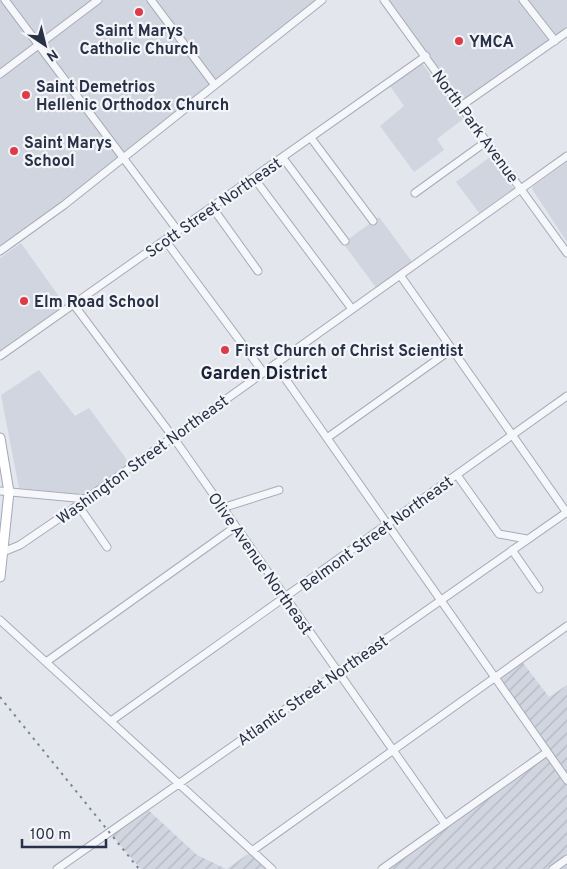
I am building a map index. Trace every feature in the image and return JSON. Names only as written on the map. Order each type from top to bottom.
[{"type":"main road","points":[[0,438],[5,491],[4,552],[0,578]]},
{"type":"street","points":[[4,0],[178,231]]},
{"type":"street","points":[[0,74],[98,0]]},
{"type":"street","points":[[151,0],[214,84]]},
{"type":"street","points":[[0,251],[64,205],[322,0]]},
{"type":"street","name":"North Park Avenue","points":[[384,0],[522,188],[567,253]]},
{"type":"street","points":[[523,0],[555,41]]},
{"type":"street","points":[[461,106],[567,32]]},
{"type":"street","name":"Scott Street Northeast","points":[[0,356],[426,56]]},
{"type":"street","points":[[311,138],[373,221]]},
{"type":"street","points":[[415,192],[486,141]]},
{"type":"street","name":"Washington Street Northeast","points":[[4,552],[20,546],[567,156]]},
{"type":"street","points":[[282,158],[345,241]]},
{"type":"street","points":[[254,178],[352,309]]},
{"type":"street","points":[[212,207],[258,271]]},
{"type":"street","points":[[165,240],[263,372]]},
{"type":"street","points":[[400,275],[567,512]]},
{"type":"street","name":"Olive Avenue Northeast","points":[[74,305],[173,437],[445,824]]},
{"type":"street","points":[[327,438],[452,349]]},
{"type":"street","points":[[275,364],[567,780]]},
{"type":"street","name":"Belmont Street Northeast","points":[[111,721],[567,396]]},
{"type":"street","points":[[457,475],[499,534],[527,539]]},
{"type":"street","points":[[222,508],[279,490]]},
{"type":"street","points":[[5,491],[86,499]]},
{"type":"street","points":[[78,505],[107,546]]},
{"type":"street","name":"Atlantic Street Northeast","points":[[57,869],[567,512]]},
{"type":"street","points":[[46,662],[235,527]]},
{"type":"street","points":[[512,550],[539,589]]},
{"type":"street","points":[[0,620],[272,869]]},
{"type":"street","points":[[252,851],[567,626]]},
{"type":"street","points":[[382,869],[547,752]]},
{"type":"street","points":[[553,869],[567,859]]},
{"type":"shaded area","points":[[0,0],[322,0],[0,251]]},
{"type":"shaded area","points":[[384,0],[567,0],[567,32],[461,106]]},
{"type":"shaded area","points":[[422,63],[463,119],[437,139],[444,150],[414,172],[380,126],[404,106],[390,86]]},
{"type":"shaded area","points":[[490,157],[514,189],[480,214],[456,182]]},
{"type":"shaded area","points":[[567,162],[567,242],[532,189],[533,186]]},
{"type":"shaded area","points":[[379,217],[413,263],[377,289],[343,243]]},
{"type":"shaded area","points":[[21,243],[65,305],[0,351],[0,258]]},
{"type":"shaded area","points":[[39,370],[75,416],[89,408],[130,464],[86,495],[19,488],[1,395]]},
{"type":"shaded area","points":[[520,659],[549,697],[567,685],[567,869],[382,869],[547,752],[495,677]]},
{"type":"shaded area","points":[[145,807],[197,855],[226,869],[141,869],[109,832]]},
{"type":"shaded area","points":[[252,851],[272,869],[227,869]]},
{"type":"railway","points":[[0,697],[139,869]]},
{"type":"place","name":"Saint Marys Catholic Church","points":[[139,12]]},
{"type":"place","name":"YMCA","points":[[459,41]]},
{"type":"place","name":"Saint Demetrios Hellenic Orthodox Church","points":[[26,95]]},
{"type":"place","name":"Saint Marys School","points":[[14,151]]},
{"type":"place","name":"Elm Road School","points":[[24,301]]},
{"type":"place","name":"First Church of Christ Scientist","points":[[225,350]]},
{"type":"district","name":"Garden District","points":[[264,373]]}]
